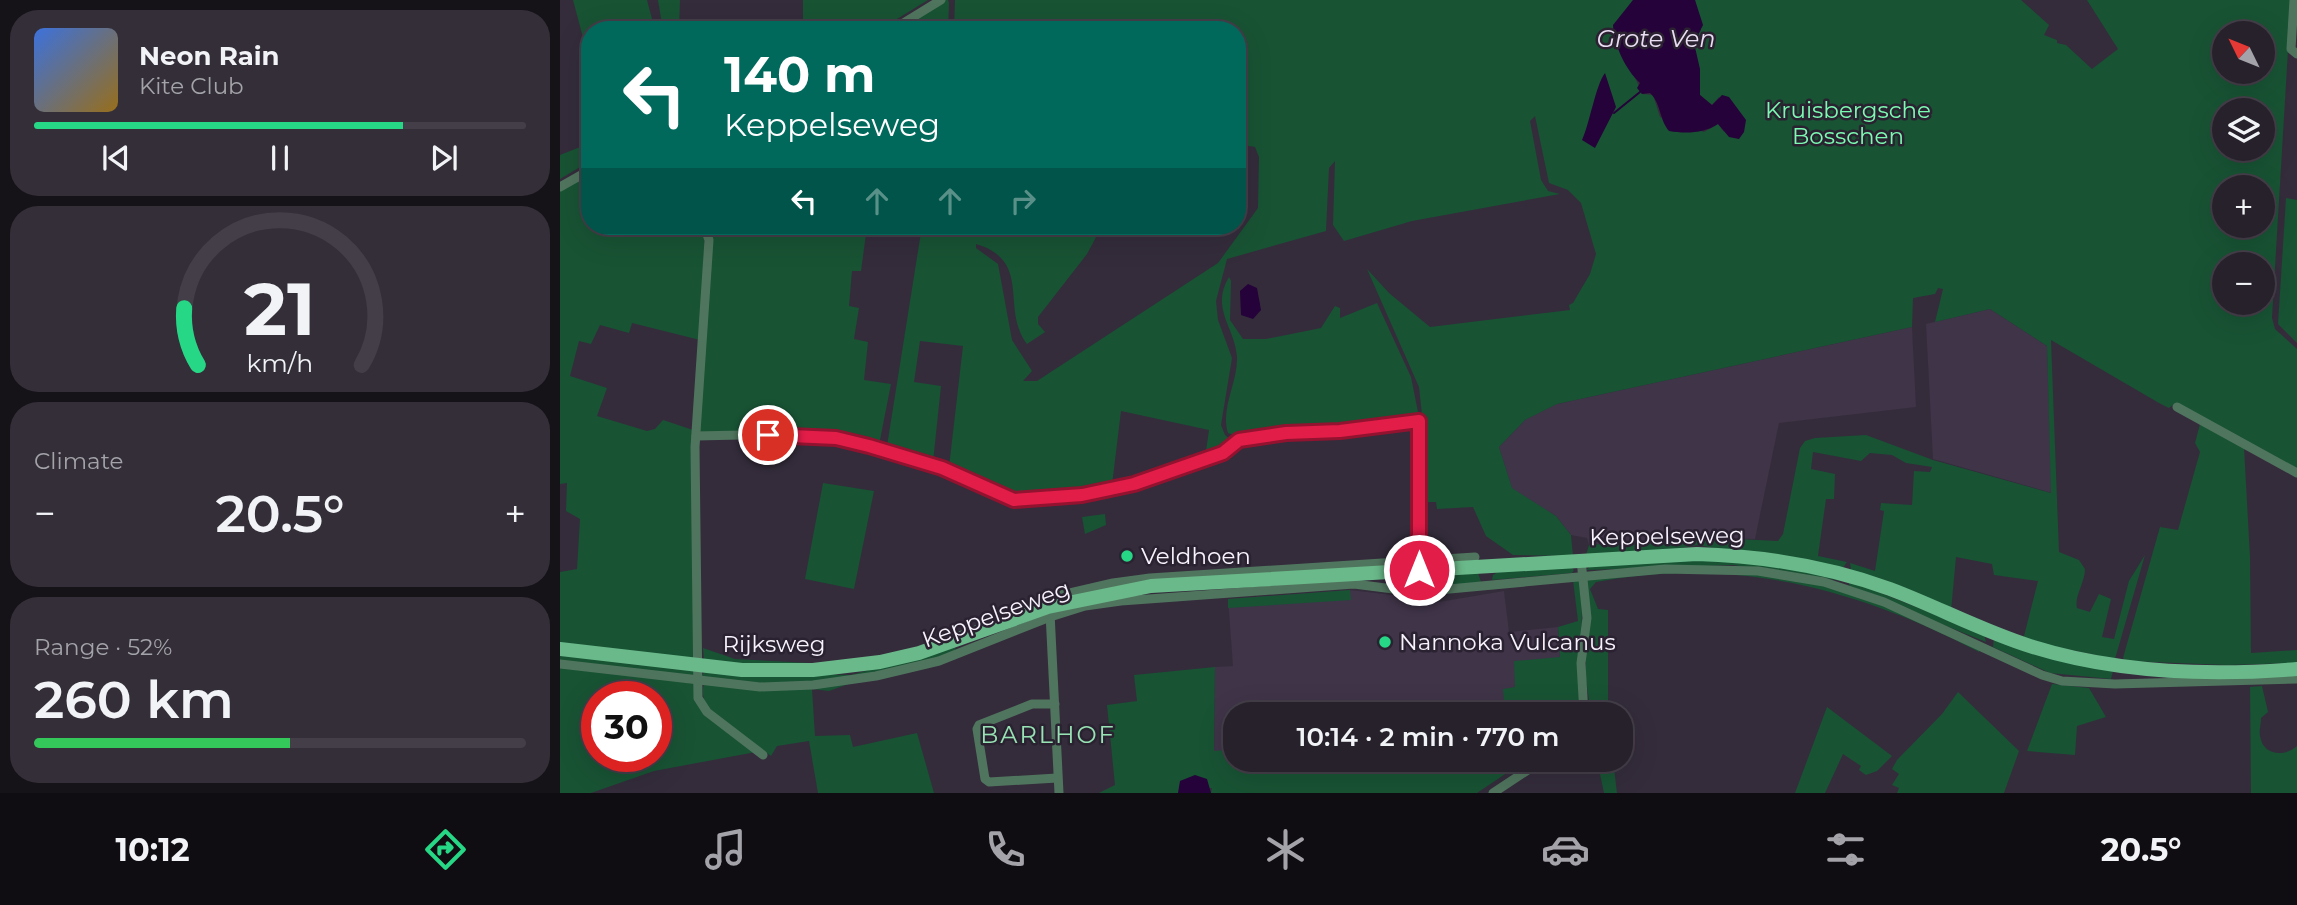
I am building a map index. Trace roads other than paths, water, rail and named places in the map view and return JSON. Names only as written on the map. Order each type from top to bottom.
[{"type":"main road","name":"Keppelseweg","points":[[848,666],[957,647],[1047,608],[1123,586],[1480,562],[1581,568],[1697,554],[1735,555],[1816,567],[1845,582],[1890,589],[1989,640],[2118,665],[2218,672],[2297,668]]},
{"type":"main road","name":"Rijksweg","points":[[560,649],[699,673],[797,671],[848,666]]},
{"type":"street","points":[[907,21],[941,0]]},
{"type":"street","points":[[2294,0],[2291,49],[2297,54]]},
{"type":"street","points":[[560,187],[581,175]]},
{"type":"street","points":[[699,673],[696,436],[707,235]]},
{"type":"street","points":[[2177,407],[2297,473]]},
{"type":"street","points":[[696,436],[792,434],[836,438],[942,468],[1014,500],[1082,495],[1139,482],[1223,453],[1239,440],[1298,431],[1340,431],[1419,421],[1419,566]]},
{"type":"street","points":[[1480,562],[1488,584]]},
{"type":"street","points":[[1581,568],[1587,618],[1581,663],[1583,702]]},
{"type":"street","name":"Keppelseweg","points":[[1047,608],[1150,597],[1354,584],[1417,592],[1488,584],[1581,568]]},
{"type":"street","points":[[1047,608],[1059,793]]},
{"type":"street","name":"Keppelseweg","points":[[1989,640],[2042,675],[2062,681],[2115,684],[2297,678]]},
{"type":"street","name":"Keppelseweg","points":[[813,685],[908,669],[957,647]]},
{"type":"street","name":"Rijksweg","points":[[560,664],[699,673],[760,687],[813,685]]},
{"type":"street","points":[[2115,684],[2118,665]]},
{"type":"street","name":"Rijksweg","points":[[699,673],[699,703],[763,755]]},
{"type":"street","points":[[1055,704],[1032,705],[979,725],[976,729],[985,779],[989,782],[1057,778]]},
{"type":"street","points":[[1493,793],[1525,772]]},
{"type":"water","name":"Grote Ven","points":[[1633,0],[1695,0],[1703,25],[1694,43],[1700,69],[1700,95],[1712,105],[1722,95],[1729,97],[1746,120],[1744,132],[1739,139],[1729,137],[1718,124],[1695,132],[1669,131],[1654,97],[1650,93],[1642,94],[1637,88],[1640,83],[1625,64],[1616,41],[1613,25]]},
{"type":"water","name":"Grote Ven","points":[[1605,73],[1616,107],[1595,148],[1582,140]]},
{"type":"water","points":[[1248,284],[1257,288],[1261,310],[1253,319],[1241,315],[1240,291]]},
{"type":"water","points":[[1195,775],[1207,779],[1211,793],[1178,793],[1180,781]]},
{"type":"waterway","points":[[1614,113],[1640,92]]},
{"type":"place","name":"Veldhoen","points":[[1127,556]]},
{"type":"place","name":"Nannoka Vulcanus","points":[[1385,642]]},
{"type":"district","name":"BARLHOF","points":[[1048,734]]},
{"type":"park label","name":"Kruisbergsche Bosschen","points":[[1848,123]]}]
